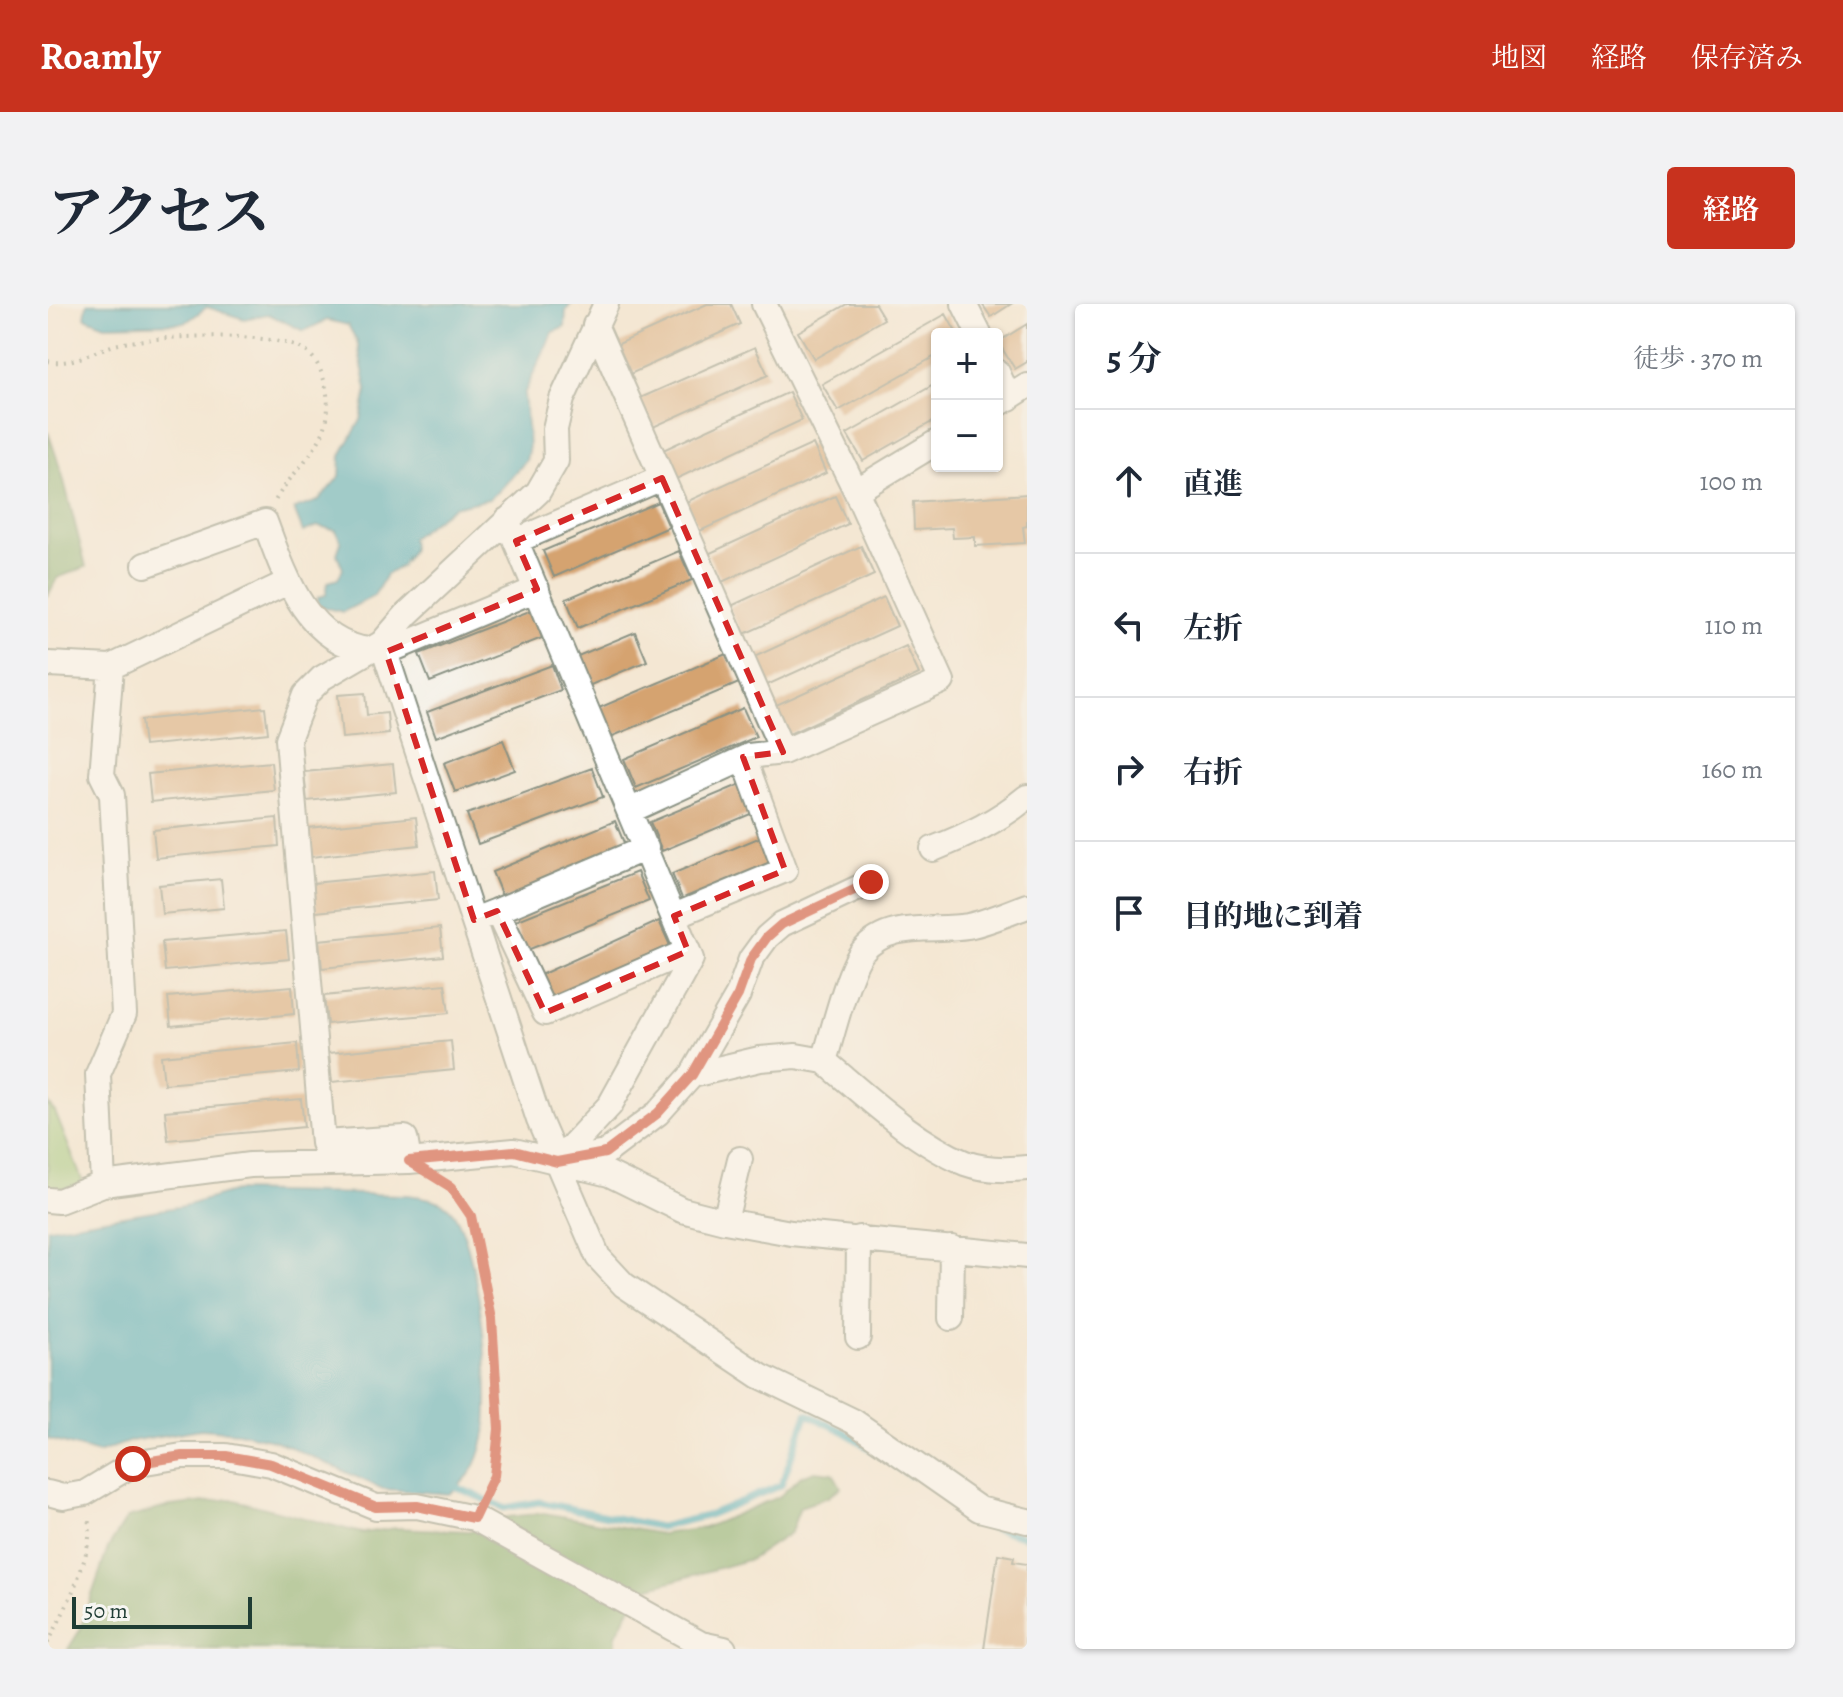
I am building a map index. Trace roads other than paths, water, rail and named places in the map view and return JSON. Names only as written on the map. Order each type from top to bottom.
[{"type":"street","points":[[631,810],[744,759],[783,752],[942,681],[856,491],[764,304]]},
{"type":"street","points":[[964,304],[976,328]]},
{"type":"street","points":[[600,315],[662,478],[783,752]]},
{"type":"street","points":[[379,648],[407,614],[512,530],[538,492],[556,461],[555,429],[562,399],[600,315]]},
{"type":"street","points":[[856,491],[931,446]]},
{"type":"street","points":[[512,530],[662,478]]},
{"type":"street","points":[[145,565],[265,522],[288,582],[309,616],[326,632],[353,648],[379,648]]},
{"type":"street","points":[[512,530],[691,959],[610,1105],[557,1162]]},
{"type":"street","points":[[48,664],[111,667],[288,582]]},
{"type":"street","points":[[409,1161],[405,1138],[323,1143],[288,739],[305,695],[322,678],[379,648],[537,589]]},
{"type":"street","points":[[379,648],[474,920],[539,1120],[598,1257],[624,1285],[760,1376],[853,1421],[979,1509],[1027,1521]]},
{"type":"street","points":[[103,1184],[98,1074],[124,1014],[112,795],[102,775],[111,667]]},
{"type":"street","points":[[674,916],[785,870],[744,759]]},
{"type":"street","points":[[933,849],[971,834],[1027,797]]},
{"type":"street","points":[[474,920],[646,848]]},
{"type":"street","points":[[557,1162],[605,1153],[658,1113],[692,1075],[738,995],[751,959],[767,937],[782,924],[871,882]]},
{"type":"street","points":[[824,1061],[853,970],[863,951],[878,938],[896,930],[944,930],[974,925],[1027,906]]},
{"type":"street","points":[[497,911],[545,1013],[688,951]]},
{"type":"street","points":[[692,1075],[760,1059],[796,1056],[824,1061],[899,1123],[955,1157],[991,1168],[1027,1168]]},
{"type":"street","points":[[48,1200],[59,1201],[103,1184],[250,1165],[409,1161],[514,1151],[609,1174],[682,1210],[725,1221],[791,1233],[1027,1256]]},
{"type":"street","points":[[725,1221],[740,1159]]},
{"type":"street","points":[[858,1337],[859,1238]]},
{"type":"street","points":[[951,1318],[952,1248]]},
{"type":"street","points":[[48,1493],[63,1497],[85,1493],[133,1464],[182,1456],[226,1456],[271,1464],[376,1507],[417,1506],[474,1518],[701,1644],[724,1649]]},
{"type":"water","points":[[87,304],[571,304],[566,311],[565,327],[553,332],[524,394],[529,446],[526,461],[489,499],[453,507],[411,538],[412,549],[401,566],[386,575],[374,596],[343,612],[317,606],[318,597],[326,595],[328,582],[338,579],[343,569],[337,554],[341,542],[336,530],[318,526],[303,532],[294,509],[318,501],[340,476],[341,455],[361,420],[367,390],[357,341],[348,325],[327,320],[304,331],[268,314],[244,319],[207,307],[185,323],[105,325],[85,317]]},
{"type":"water","points":[[235,1191],[408,1195],[434,1200],[448,1207],[459,1223],[476,1281],[487,1390],[487,1419],[479,1457],[468,1476],[449,1494],[383,1489],[277,1441],[238,1432],[201,1429],[131,1441],[98,1453],[48,1439],[48,1228],[184,1206]]},
{"type":"waterway","points":[[452,1485],[504,1508],[539,1502],[660,1527],[706,1516],[781,1485],[807,1414],[845,1432],[910,1475]]},
{"type":"waterway","points":[[966,1514],[993,1528],[1027,1537]]}]
